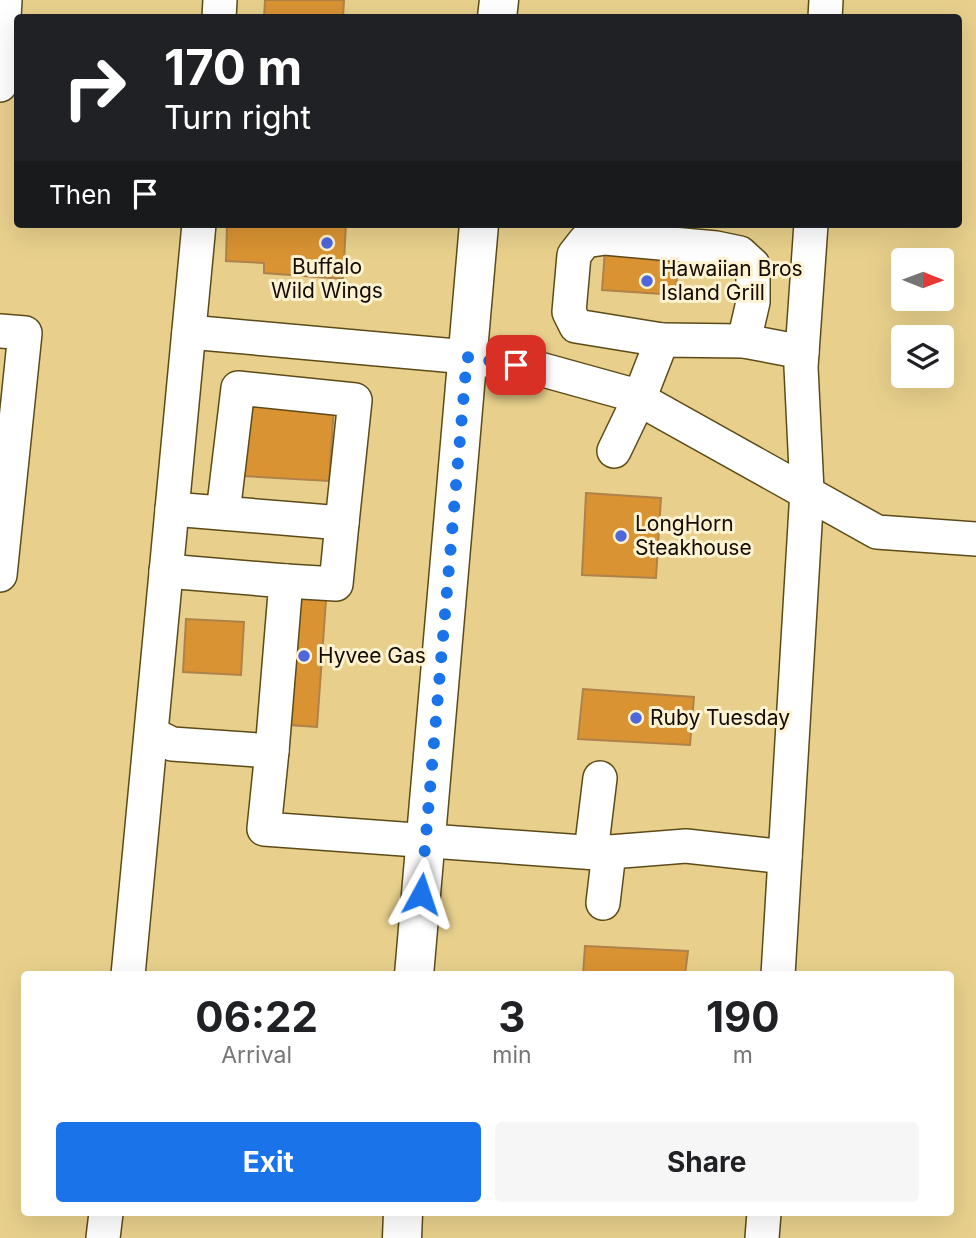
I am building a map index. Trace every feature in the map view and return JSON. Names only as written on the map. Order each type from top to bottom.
[{"type":"main road","points":[[414,971],[479,228]]},
{"type":"main road","points":[[402,1238],[403,1216]]},
{"type":"lane","points":[[0,85],[5,0]]},
{"type":"lane","points":[[128,971],[199,228]]},
{"type":"lane","points":[[778,971],[807,491],[802,352],[811,228]]},
{"type":"lane","points":[[744,341],[753,302],[753,265],[740,253],[716,248],[605,238],[585,241],[574,255],[569,312],[576,327],[662,340],[744,341],[802,352]]},
{"type":"lane","points":[[0,331],[25,333],[0,575]]},
{"type":"lane","points":[[189,332],[467,357],[536,368],[630,394],[877,532],[976,539]]},
{"type":"lane","points":[[614,451],[639,399],[662,340]]},
{"type":"lane","points":[[166,571],[336,584],[355,400],[238,388],[223,513]]},
{"type":"lane","points":[[172,509],[342,523]]},
{"type":"lane","points":[[286,580],[264,829],[600,852],[686,846],[785,857]]},
{"type":"lane","points":[[152,734],[172,744],[272,751]]},
{"type":"lane","points":[[600,778],[603,903]]},
{"type":"lane","points":[[103,1238],[106,1216]]},
{"type":"lane","points":[[762,1238],[764,1216]]},
{"type":"building","points":[[265,0],[344,0],[343,14],[264,14]]},
{"type":"building","points":[[227,228],[346,228],[343,279],[264,273],[264,263],[226,261]]},
{"type":"building","points":[[605,250],[678,255],[676,295],[602,290]]},
{"type":"building","points":[[251,400],[334,407],[329,481],[243,476]]},
{"type":"building","name":"LongHorn Steakhouse","points":[[586,493],[661,498],[656,578],[582,575]]},
{"type":"building","points":[[298,584],[327,586],[317,727],[288,725]]},
{"type":"building","points":[[186,619],[244,622],[241,675],[183,672]]},
{"type":"building","name":"Ruby Tuesday","points":[[583,689],[694,697],[690,745],[578,739]]},
{"type":"building","points":[[585,946],[688,951],[686,971],[583,971]]},
{"type":"place","name":"Buffalo Wild Wings","points":[[327,243]]},
{"type":"place","name":"Hawaiian Bros Island Grill","points":[[647,281]]},
{"type":"place","name":"LongHorn Steakhouse","points":[[621,536]]},
{"type":"place","name":"Hyvee Gas","points":[[304,656]]},
{"type":"place","name":"Ruby Tuesday","points":[[636,718]]},
{"type":"route","points":[[421,894],[467,357],[516,365]]}]
